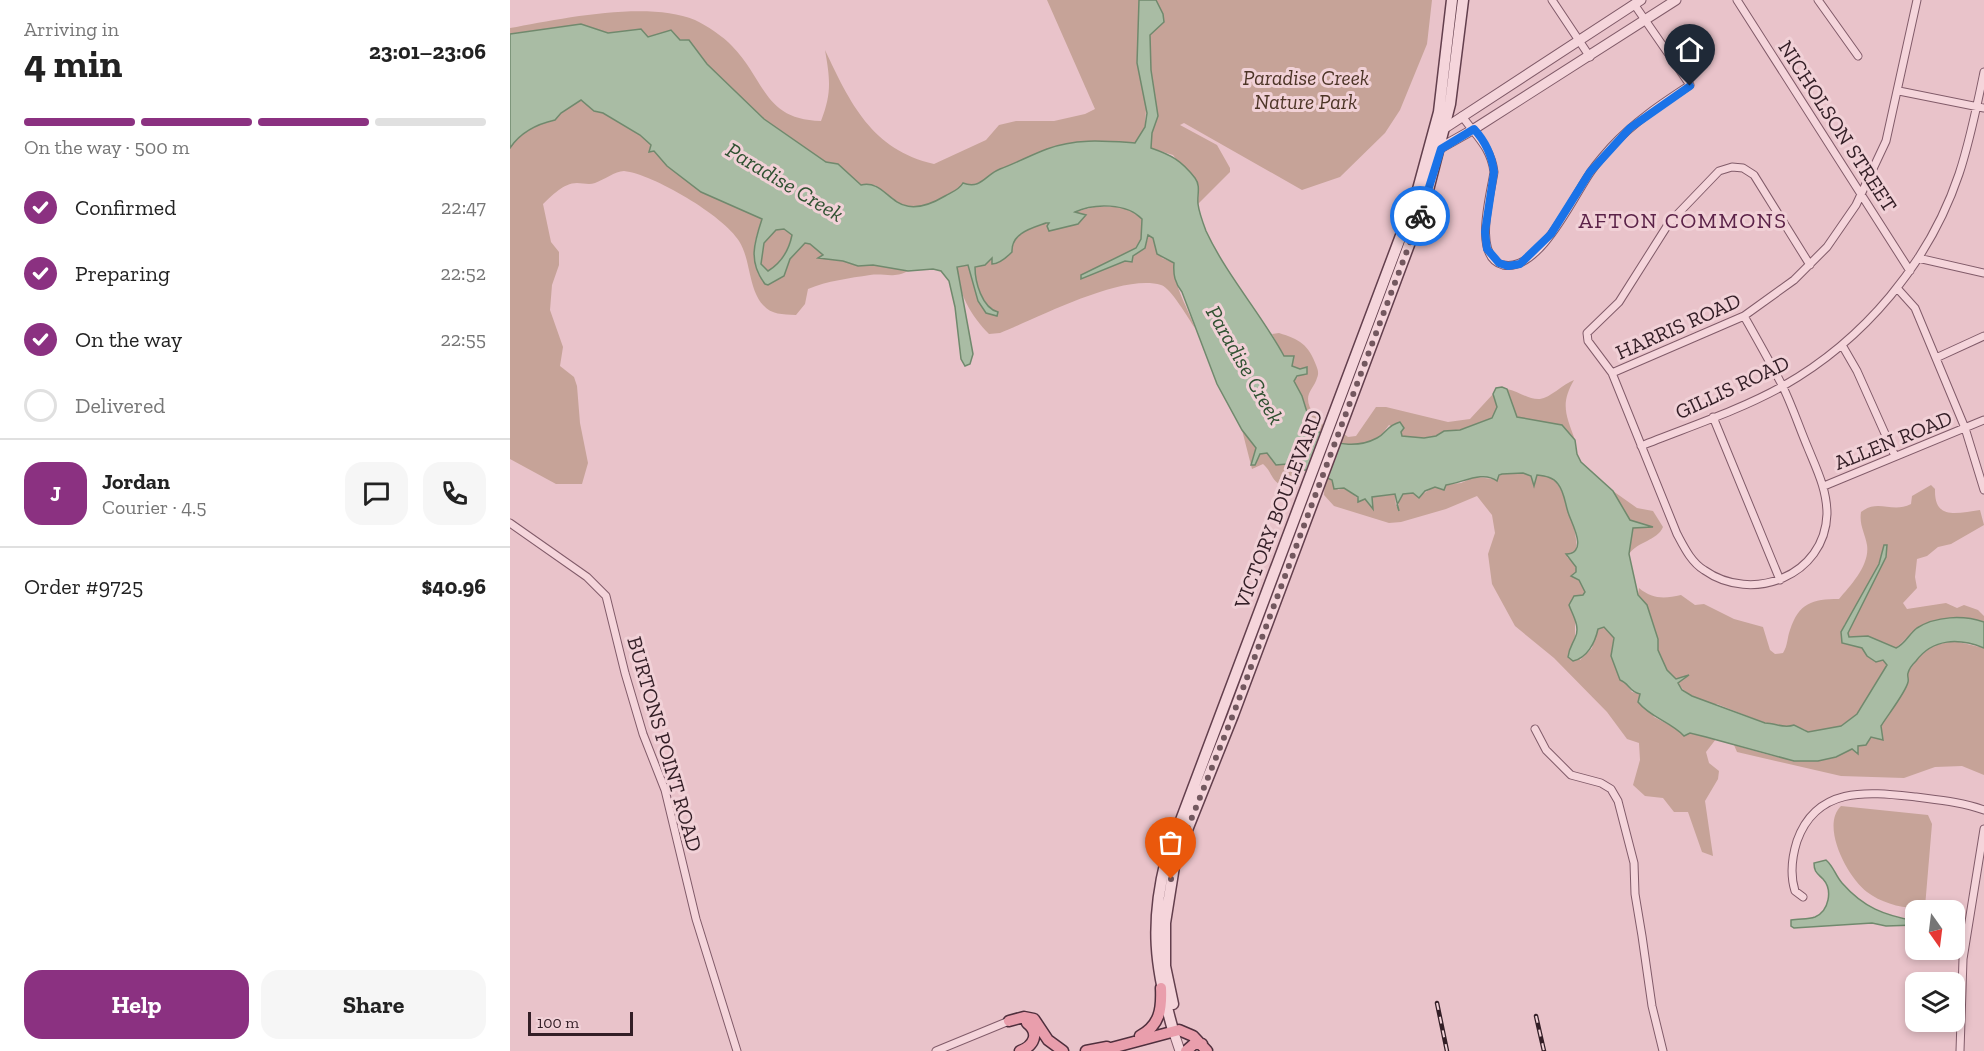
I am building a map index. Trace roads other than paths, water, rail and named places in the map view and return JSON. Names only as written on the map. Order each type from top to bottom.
[{"type":"main road","name":"VICTORY BOULEVARD","points":[[1435,151],[1434,137],[1443,83],[1452,0]]},
{"type":"main road","name":"VICTORY BOULEVARD","points":[[1176,1030],[1161,988],[1156,951],[1163,896],[1233,715],[1312,487],[1418,194],[1446,127],[1463,0]]},
{"type":"main road","name":"VICTORY BOULEVARD","points":[[1163,896],[1165,966],[1176,1030]]},
{"type":"main road","points":[[1128,1042],[1147,1032],[1158,1018],[1161,1007],[1161,988]]},
{"type":"main road","points":[[1009,1021],[1030,1017],[1037,1022],[1051,1043],[1063,1051]]},
{"type":"main road","points":[[1009,1021],[1024,1021],[1034,1030],[1032,1044],[1020,1051]]},
{"type":"main road","points":[[1101,1051],[1176,1030],[1189,1033],[1204,1048]]},
{"type":"main road","points":[[1044,1034],[1045,1051]]},
{"type":"main road","points":[[1185,1051],[1194,1044],[1204,1048]]},
{"type":"main road","points":[[1086,1051],[1113,1047]]},
{"type":"street","points":[[1552,0],[1590,57]]},
{"type":"street","points":[[1435,151],[1590,57],[1676,0]]},
{"type":"street","name":"NICHOLSON STREET","points":[[1737,0],[1910,271]]},
{"type":"street","points":[[1818,0],[1858,56]]},
{"type":"street","name":"HARRIS ROAD","points":[[1612,373],[1744,316],[1776,295],[1810,265],[1846,223],[1886,141],[1899,91],[1917,0]]},
{"type":"street","points":[[1434,137],[1462,116],[1637,2],[1645,20],[1690,86],[1630,128],[1590,172],[1551,234],[1520,264],[1508,266],[1499,263],[1487,249],[1485,232],[1494,172],[1493,164],[1486,147],[1462,116]]},
{"type":"street","name":"GILLIS ROAD","points":[[1641,446],[1782,386],[1842,345],[1897,288],[1932,234],[1959,174],[1980,107],[1984,72]]},
{"type":"street","points":[[1899,91],[1980,107]]},
{"type":"street","name":"ALLEN ROAD","points":[[1810,265],[1754,175],[1743,168],[1732,167],[1719,171],[1669,223],[1619,302],[1587,333],[1588,341],[1612,373],[1677,534],[1697,565],[1716,577],[1736,584],[1751,586],[1780,580],[1804,564],[1820,543],[1827,515],[1824,486],[1984,420]]},
{"type":"street","points":[[1917,258],[1984,273]]},
{"type":"street","points":[[1897,288],[1915,308],[1965,428],[1984,490]]},
{"type":"street","points":[[1744,316],[1782,386],[1824,486]]},
{"type":"street","points":[[1936,358],[1984,336]]},
{"type":"street","points":[[1842,345],[1857,371],[1894,456]]},
{"type":"street","points":[[1713,417],[1780,580]]},
{"type":"street","name":"BURTONS POINT ROAD","points":[[510,523],[580,571],[606,596],[625,673],[643,734],[665,790],[696,919],[737,1051]]},
{"type":"street","points":[[1535,729],[1546,750],[1571,775],[1601,783],[1611,789],[1618,801],[1634,863],[1635,894],[1641,936],[1652,1006],[1663,1051]]},
{"type":"street","points":[[1803,897],[1795,891],[1792,875],[1796,844],[1804,826],[1811,818],[1838,799],[1872,793],[1958,803],[1984,810]]},
{"type":"street","points":[[1960,1051],[1963,959],[1984,830]]},
{"type":"street","points":[[936,1051],[1009,1021]]},
{"type":"street","points":[[1176,1030],[1180,1051]]},
{"type":"street","points":[[1176,1030],[1185,1051]]},
{"type":"water","name":"Paradise Creek","points":[[1139,0],[1156,0],[1164,22],[1150,35],[1151,70],[1158,116],[1152,133],[1151,148],[1175,159],[1195,178],[1198,184],[1198,204],[1202,221],[1214,248],[1284,356],[1294,356],[1292,366],[1300,369],[1307,367],[1307,374],[1297,376],[1294,381],[1302,396],[1311,425],[1327,438],[1348,444],[1370,441],[1400,422],[1404,428],[1401,432],[1402,436],[1424,438],[1436,436],[1444,431],[1460,430],[1492,418],[1497,407],[1493,394],[1496,388],[1502,387],[1507,389],[1517,417],[1562,425],[1575,440],[1581,462],[1613,491],[1630,520],[1653,527],[1633,528],[1629,554],[1638,595],[1647,605],[1658,639],[1658,650],[1667,670],[1676,679],[1689,675],[1678,683],[1682,690],[1692,696],[1765,723],[1794,725],[1808,732],[1841,726],[1857,714],[1887,665],[1883,660],[1876,662],[1867,656],[1862,648],[1842,643],[1841,632],[1879,564],[1884,545],[1887,545],[1886,557],[1848,633],[1849,637],[1868,636],[1896,648],[1924,624],[1941,619],[1967,618],[1984,622],[1984,648],[1965,643],[1947,642],[1938,644],[1923,653],[1910,668],[1907,686],[1881,726],[1883,740],[1871,737],[1866,745],[1858,746],[1858,754],[1852,749],[1836,757],[1818,761],[1794,761],[1690,733],[1684,736],[1643,707],[1638,702],[1640,694],[1620,680],[1611,656],[1614,638],[1604,627],[1598,629],[1595,639],[1582,657],[1573,661],[1568,657],[1577,634],[1569,605],[1574,596],[1583,595],[1585,592],[1579,580],[1571,576],[1576,572],[1576,567],[1566,554],[1576,549],[1578,544],[1576,532],[1562,491],[1554,480],[1537,475],[1534,486],[1531,476],[1523,473],[1502,474],[1499,475],[1497,481],[1479,477],[1446,485],[1444,490],[1435,487],[1425,491],[1419,498],[1413,493],[1403,494],[1397,504],[1395,494],[1372,497],[1373,509],[1365,499],[1358,502],[1358,497],[1344,488],[1334,489],[1332,480],[1309,470],[1297,470],[1287,464],[1276,465],[1267,453],[1260,454],[1255,465],[1251,465],[1256,448],[1242,430],[1217,384],[1182,292],[1176,282],[1174,263],[1157,254],[1153,238],[1148,235],[1145,248],[1133,256],[1132,262],[1125,261],[1081,279],[1081,275],[1136,248],[1141,239],[1142,219],[1136,214],[1110,206],[1083,209],[1075,212],[1086,215],[1078,224],[1049,231],[1047,226],[1049,223],[1046,223],[1029,229],[1015,240],[1012,252],[1003,260],[992,264],[992,258],[985,265],[975,267],[980,294],[992,310],[998,312],[997,316],[986,313],[978,301],[968,265],[957,267],[973,354],[970,364],[965,366],[961,359],[955,307],[949,281],[941,271],[933,269],[908,271],[873,265],[858,266],[843,261],[818,258],[823,255],[810,244],[805,243],[790,259],[784,276],[768,285],[765,284],[754,260],[755,244],[762,219],[701,192],[667,166],[654,151],[649,152],[651,145],[640,135],[603,113],[594,111],[581,100],[561,113],[555,120],[535,127],[524,134],[510,148],[510,34],[581,24],[608,33],[641,29],[648,37],[671,30],[680,40],[689,40],[707,64],[764,119],[826,162],[838,164],[861,185],[879,188],[894,200],[913,207],[945,196],[963,183],[969,185],[979,183],[995,171],[1058,146],[1091,141],[1135,143],[1145,127],[1147,113],[1137,63]],"holes":[[[784,229],[792,235],[784,256],[768,271],[761,264],[764,243],[776,230]]]},
{"type":"water","points":[[1826,860],[1842,883],[1858,899],[1884,913],[1905,919],[1905,925],[1886,926],[1872,923],[1794,928],[1791,926],[1791,920],[1815,917],[1820,914],[1828,900],[1828,889],[1815,870],[1814,863]]},
{"type":"railway","points":[[1437,1003],[1447,1051]]},
{"type":"railway","points":[[1536,1016],[1544,1051]]},
{"type":"district","name":"AFTON COMMONS","points":[[1683,220]]},
{"type":"park label","name":"Paradise Creek Nature Park","points":[[1306,89]]}]
